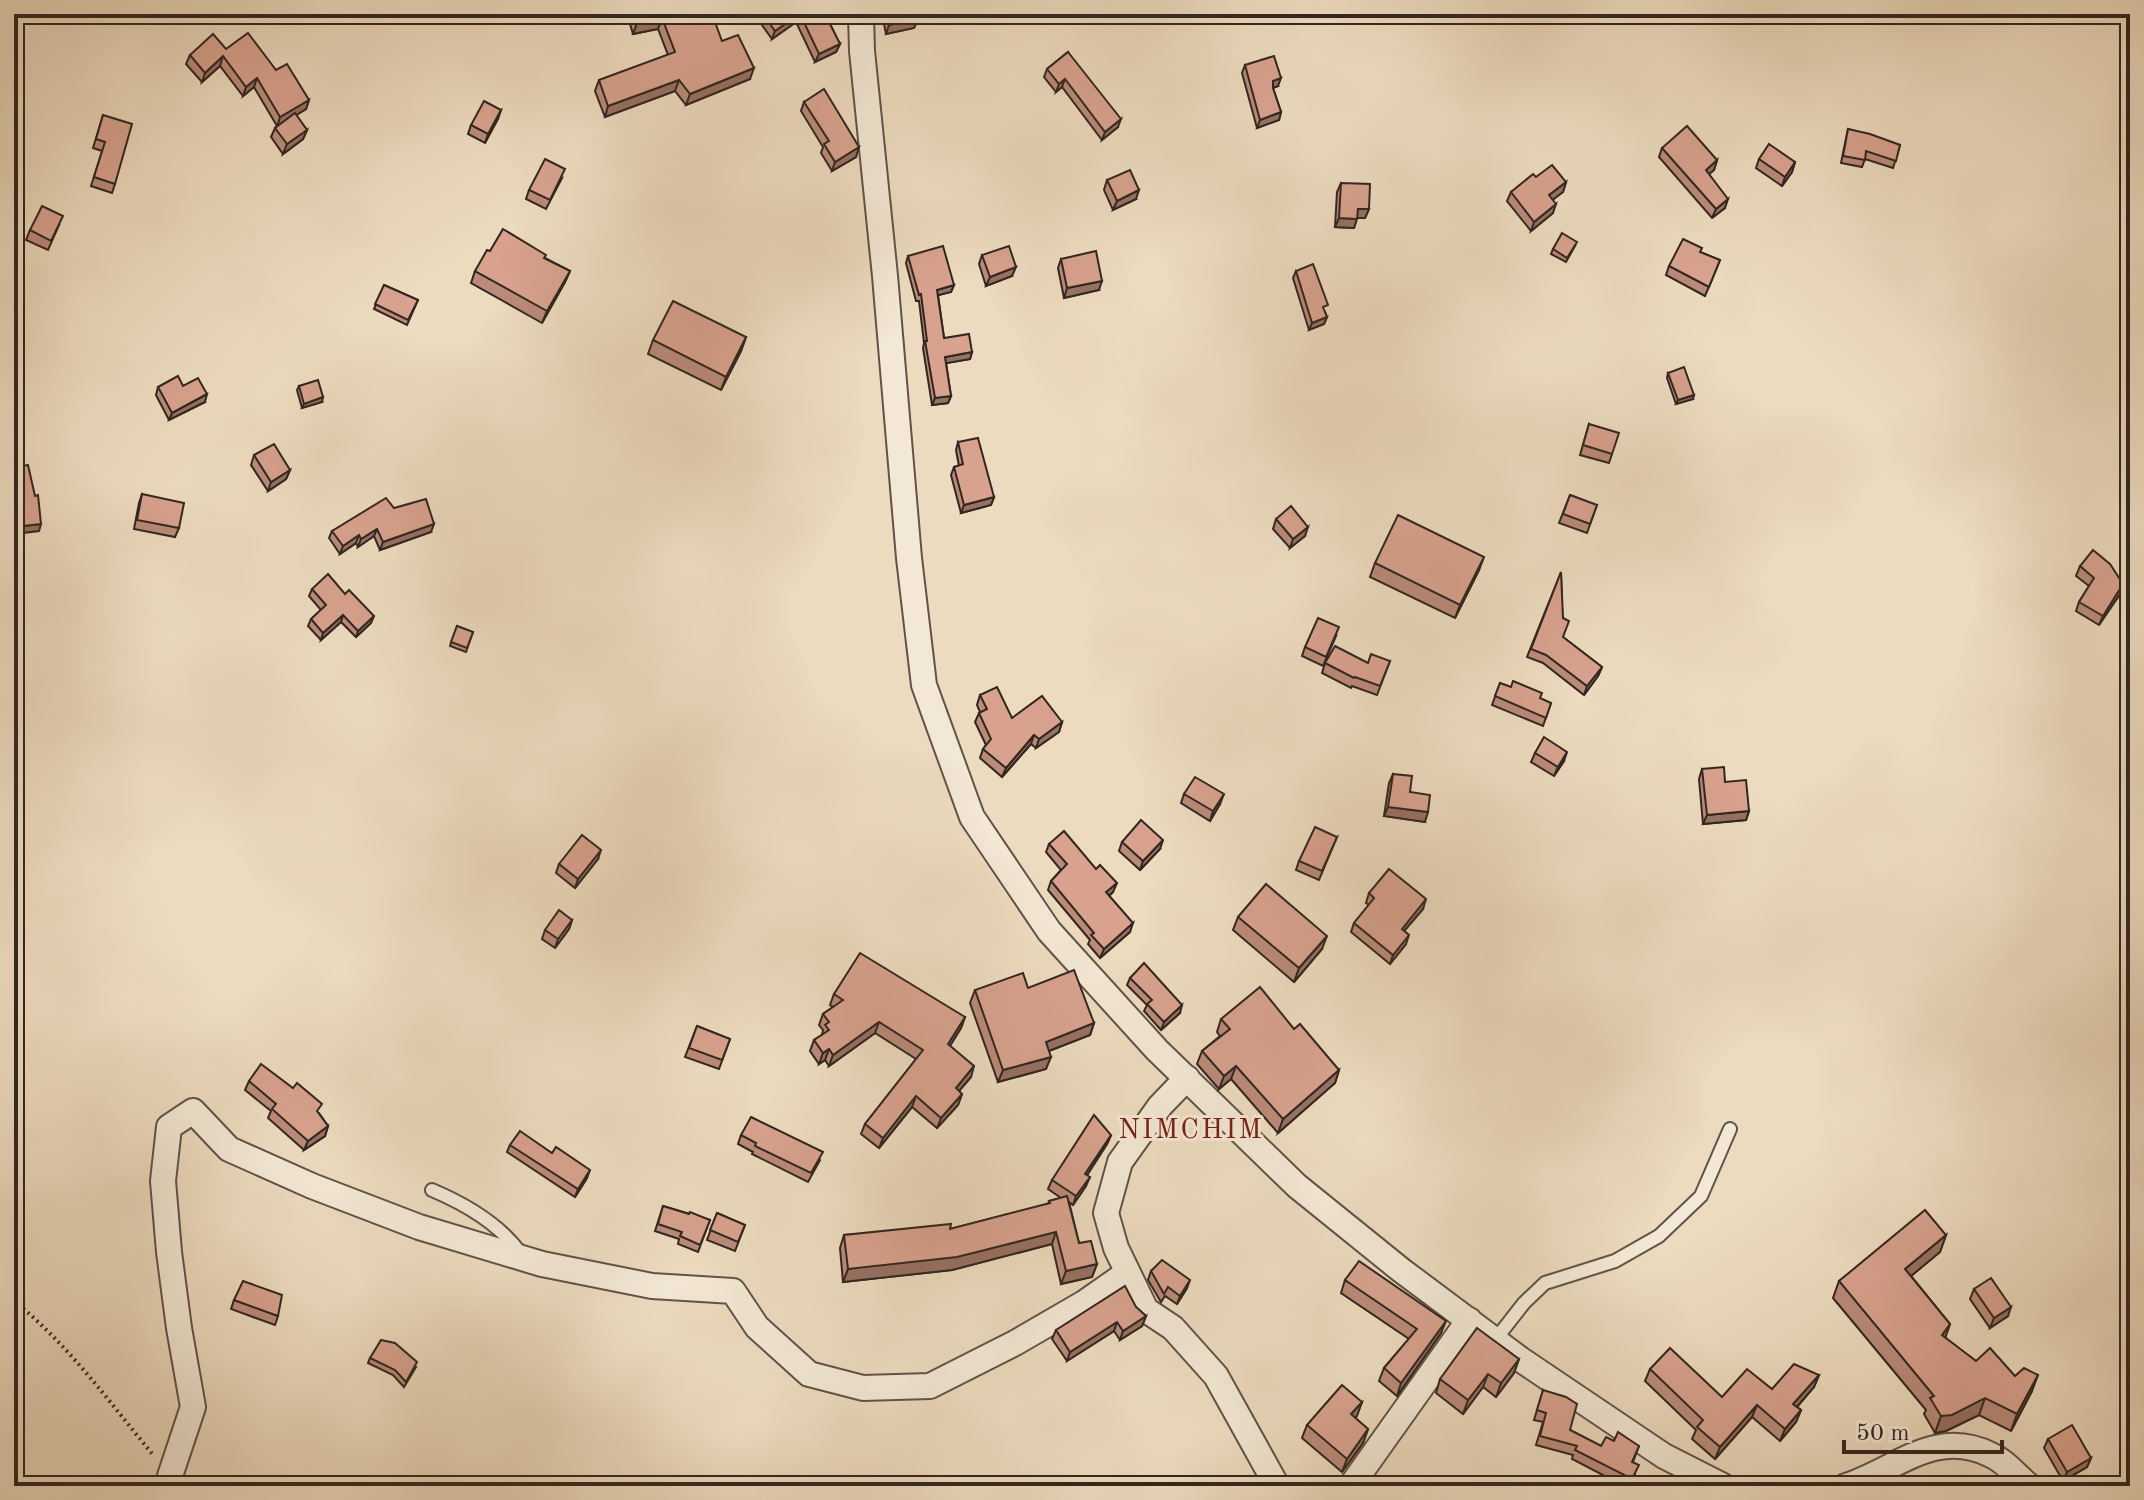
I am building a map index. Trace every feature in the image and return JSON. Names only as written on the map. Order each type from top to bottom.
[{"type":"street","points":[[861,14],[909,558],[924,685],[972,817],[1049,931],[1187,1078],[1297,1186],[1401,1270],[1495,1340],[1664,1456],[1723,1486]]},
{"type":"street","points":[[1187,1078],[1160,1106],[1120,1162],[1106,1213],[1116,1248],[1146,1310],[1173,1328],[1216,1376],[1277,1486]]},
{"type":"street","points":[[170,1476],[193,1407],[179,1328],[163,1181],[169,1127],[193,1111],[229,1149],[312,1186],[419,1227],[526,1259],[652,1286],[733,1291],[757,1327],[809,1374],[863,1388],[930,1386],[1015,1343],[1084,1303],[1127,1273]]},
{"type":"street","points":[[1351,1486],[1469,1320]]},
{"type":"street","points":[[1846,1486],[1919,1451],[1964,1445],[1993,1455],[2029,1486]]},
{"type":"lane","points":[[1495,1340],[1524,1303],[1545,1283],[1615,1261],[1659,1236],[1701,1196],[1730,1129]]},
{"type":"lane","points":[[432,1190],[485,1219],[511,1240],[526,1259]]},
{"type":"path","points":[[14,1301],[35,1317],[96,1385],[170,1476]]},
{"type":"building","points":[[634,14],[661,14],[662,17],[670,14],[712,14],[722,41],[738,35],[754,68],[690,94],[679,80],[608,106],[599,80],[675,52],[662,18],[637,23]]},
{"type":"building","points":[[769,14],[799,14],[775,31],[765,17]]},
{"type":"building","points":[[800,14],[825,14],[840,44],[819,54]]},
{"type":"building","points":[[887,14],[917,14],[918,19],[889,25]]},
{"type":"building","points":[[248,33],[276,70],[287,64],[309,100],[280,117],[257,78],[246,87],[223,56],[205,73],[190,55],[213,34],[226,49]]},
{"type":"building","points":[[1068,52],[1121,119],[1105,132],[1065,79],[1059,84],[1047,69]]},
{"type":"building","points":[[1274,56],[1281,78],[1273,81],[1273,88],[1281,112],[1260,120],[1245,65]]},
{"type":"building","points":[[824,89],[859,147],[835,162],[824,144],[829,141],[804,102]]},
{"type":"building","points":[[484,101],[501,110],[488,134],[471,125]]},
{"type":"building","points":[[295,113],[307,130],[287,144],[275,128]]},
{"type":"building","points":[[103,115],[132,124],[115,184],[94,177],[105,142],[96,139]]},
{"type":"building","points":[[1687,126],[1717,160],[1706,170],[1728,199],[1716,209],[1662,148]]},
{"type":"building","points":[[1848,129],[1900,145],[1896,161],[1866,151],[1865,160],[1843,156]]},
{"type":"building","points":[[1769,144],[1795,162],[1785,177],[1759,159]]},
{"type":"building","points":[[545,159],[565,169],[550,200],[529,190]]},
{"type":"building","points":[[1552,165],[1566,182],[1549,195],[1556,204],[1534,222],[1511,192],[1533,174],[1536,177]]},
{"type":"building","points":[[1130,170],[1139,190],[1117,201],[1107,180]]},
{"type":"building","points":[[1341,183],[1370,184],[1369,209],[1358,209],[1357,219],[1339,218]]},
{"type":"building","points":[[42,206],[63,216],[51,241],[30,230]]},
{"type":"building","points":[[503,229],[546,255],[544,258],[570,271],[547,311],[475,271]]},
{"type":"building","points":[[1562,233],[1577,242],[1567,258],[1553,249]]},
{"type":"building","points":[[1683,239],[1702,248],[1700,252],[1720,260],[1709,287],[1669,266]]},
{"type":"building","points":[[943,246],[954,285],[937,290],[944,338],[969,334],[972,352],[945,357],[951,396],[935,398],[921,294],[908,256]]},
{"type":"building","points":[[1009,246],[1016,267],[990,277],[982,255]]},
{"type":"building","points":[[1096,251],[1102,281],[1067,288],[1061,259]]},
{"type":"building","points":[[1313,264],[1328,305],[1323,307],[1327,317],[1312,323],[1296,271]]},
{"type":"building","points":[[384,285],[418,300],[408,320],[375,304]]},
{"type":"building","points":[[673,301],[746,337],[726,377],[653,340]]},
{"type":"building","points":[[1684,367],[1694,395],[1678,400],[1668,373]]},
{"type":"building","points":[[178,376],[183,386],[198,378],[207,394],[172,413],[158,387]]},
{"type":"building","points":[[318,380],[323,397],[304,404],[299,386]]},
{"type":"building","points":[[1589,424],[1619,433],[1612,454],[1583,445]]},
{"type":"building","points":[[978,438],[994,497],[964,505],[954,467],[963,464],[958,442]]},
{"type":"building","points":[[274,444],[290,470],[271,482],[254,455]]},
{"type":"building","points":[[28,465],[35,496],[38,495],[41,524],[14,527],[14,468]]},
{"type":"building","points":[[142,494],[184,503],[179,528],[137,520]]},
{"type":"building","points":[[1570,495],[1597,505],[1590,524],[1563,514]]},
{"type":"building","points":[[386,498],[394,508],[426,499],[434,524],[383,542],[377,529],[361,539],[359,535],[343,546],[332,531]]},
{"type":"building","points":[[1291,506],[1308,527],[1293,539],[1276,519]]},
{"type":"building","points":[[1398,515],[1484,557],[1460,605],[1375,563]]},
{"type":"building","points":[[2093,550],[2110,564],[2123,584],[2103,616],[2079,602],[2094,578],[2080,566]]},
{"type":"building","points":[[1561,572],[1563,618],[1569,621],[1563,637],[1602,667],[1587,686],[1546,655],[1531,649]]},
{"type":"building","points":[[328,574],[345,594],[349,590],[374,616],[358,631],[343,615],[323,633],[311,619],[326,605],[312,589]]},
{"type":"building","points":[[1318,618],[1339,627],[1326,657],[1305,647]]},
{"type":"building","points":[[457,626],[473,632],[467,648],[451,642]]},
{"type":"building","points":[[1335,646],[1368,663],[1371,654],[1390,661],[1380,686],[1354,678],[1325,663]]},
{"type":"building","points":[[1513,681],[1542,693],[1540,698],[1551,703],[1546,718],[1495,696],[1500,683],[1511,687]]},
{"type":"building","points":[[997,687],[1012,718],[1042,696],[1062,722],[1039,739],[1034,735],[1006,768],[983,749],[991,739],[979,713],[987,709],[980,695]]},
{"type":"building","points":[[1544,737],[1567,752],[1558,767],[1535,753]]},
{"type":"building","points":[[1724,767],[1725,782],[1746,780],[1749,811],[1707,815],[1702,769]]},
{"type":"building","points":[[1393,774],[1412,776],[1410,792],[1430,795],[1428,812],[1388,807]]},
{"type":"building","points":[[1195,777],[1224,794],[1213,811],[1184,794]]},
{"type":"building","points":[[1141,820],[1163,840],[1143,861],[1122,842]]},
{"type":"building","points":[[1315,827],[1337,837],[1322,871],[1299,861]]},
{"type":"building","points":[[1064,831],[1096,869],[1100,865],[1117,883],[1106,892],[1133,923],[1104,949],[1051,881],[1067,864],[1049,844]]},
{"type":"building","points":[[582,835],[601,850],[578,879],[559,864]]},
{"type":"building","points":[[1389,869],[1426,899],[1402,929],[1409,935],[1393,955],[1354,923],[1374,898],[1369,893]]},
{"type":"building","points":[[1266,884],[1327,936],[1299,968],[1238,917]]},
{"type":"building","points":[[559,910],[572,920],[558,939],[545,930]]},
{"type":"building","points":[[860,953],[965,1017],[948,1044],[974,1066],[956,1088],[962,1094],[941,1118],[916,1096],[883,1138],[865,1124],[923,1050],[879,1022],[833,1055],[829,1049],[823,1053],[814,1040],[829,1030],[825,1025],[829,1022],[823,1014],[843,1000],[834,994]]},
{"type":"building","points":[[1144,963],[1182,1005],[1164,1022],[1147,1004],[1152,1000],[1130,978]]},
{"type":"building","points":[[1074,970],[1094,1023],[1046,1042],[1051,1057],[1003,1070],[975,990],[1023,973],[1028,988]]},
{"type":"building","points":[[1260,987],[1294,1029],[1300,1024],[1339,1070],[1283,1119],[1236,1066],[1224,1076],[1202,1051],[1230,1029],[1221,1019]]},
{"type":"building","points":[[697,1026],[730,1039],[722,1060],[689,1048]]},
{"type":"building","points":[[261,1064],[293,1088],[297,1083],[322,1104],[317,1111],[328,1126],[308,1141],[272,1109],[276,1104],[249,1081]]},
{"type":"building","points":[[1094,1115],[1111,1135],[1085,1174],[1090,1177],[1076,1196],[1052,1180]]},
{"type":"building","points":[[751,1117],[823,1152],[811,1173],[755,1146],[756,1143],[741,1135]]},
{"type":"building","points":[[520,1131],[552,1153],[556,1147],[590,1170],[578,1189],[510,1145]]},
{"type":"building","points":[[1067,1196],[1079,1243],[1091,1241],[1097,1264],[1066,1271],[1056,1232],[957,1257],[848,1269],[844,1235],[951,1224],[950,1229]]},
{"type":"building","points":[[663,1206],[710,1220],[700,1245],[680,1236],[682,1232],[658,1224]]},
{"type":"building","points":[[1925,1210],[1946,1235],[1905,1269],[1950,1324],[1942,1335],[1976,1361],[1990,1348],[2015,1376],[2024,1368],[2038,1375],[2017,1414],[1985,1398],[1952,1415],[1941,1416],[1930,1398],[1934,1396],[1839,1281]]},
{"type":"building","points":[[717,1213],[745,1225],[738,1242],[710,1230]]},
{"type":"building","points":[[1162,1260],[1190,1280],[1180,1296],[1168,1287],[1164,1294],[1151,1271]]},
{"type":"building","points":[[1359,1261],[1446,1321],[1401,1383],[1384,1368],[1417,1329],[1345,1280]]},
{"type":"building","points":[[1991,1278],[2011,1307],[1994,1318],[1974,1289]]},
{"type":"building","points":[[243,1281],[282,1295],[278,1316],[234,1300]]},
{"type":"building","points":[[1125,1286],[1136,1307],[1146,1316],[1123,1331],[1117,1322],[1070,1352],[1056,1330]]},
{"type":"building","points":[[1477,1328],[1519,1359],[1501,1383],[1488,1374],[1468,1400],[1440,1379]]},
{"type":"building","points":[[381,1340],[395,1343],[417,1362],[406,1382],[395,1370],[370,1358]]},
{"type":"building","points":[[1670,1348],[1722,1397],[1747,1369],[1772,1389],[1794,1364],[1819,1375],[1793,1404],[1801,1410],[1785,1429],[1757,1405],[1720,1447],[1697,1427],[1703,1420],[1650,1369]]},
{"type":"building","points":[[1342,1385],[1362,1402],[1351,1414],[1368,1429],[1347,1459],[1307,1425]]},
{"type":"building","points":[[1543,1390],[1577,1404],[1570,1430],[1601,1446],[1606,1437],[1614,1441],[1618,1432],[1639,1446],[1632,1462],[1639,1465],[1632,1479],[1575,1450],[1577,1446],[1540,1436],[1546,1413],[1537,1410]]},
{"type":"building","points":[[2072,1425],[2091,1458],[2067,1472],[2048,1439]]},
{"type":"building","points":[[834,1477],[856,1483],[855,1486],[831,1486]]},
{"type":"building","points":[[737,1479],[754,1486],[734,1486]]},
{"type":"district","name":"NIMCHIM","points":[[1191,1128]]}]
